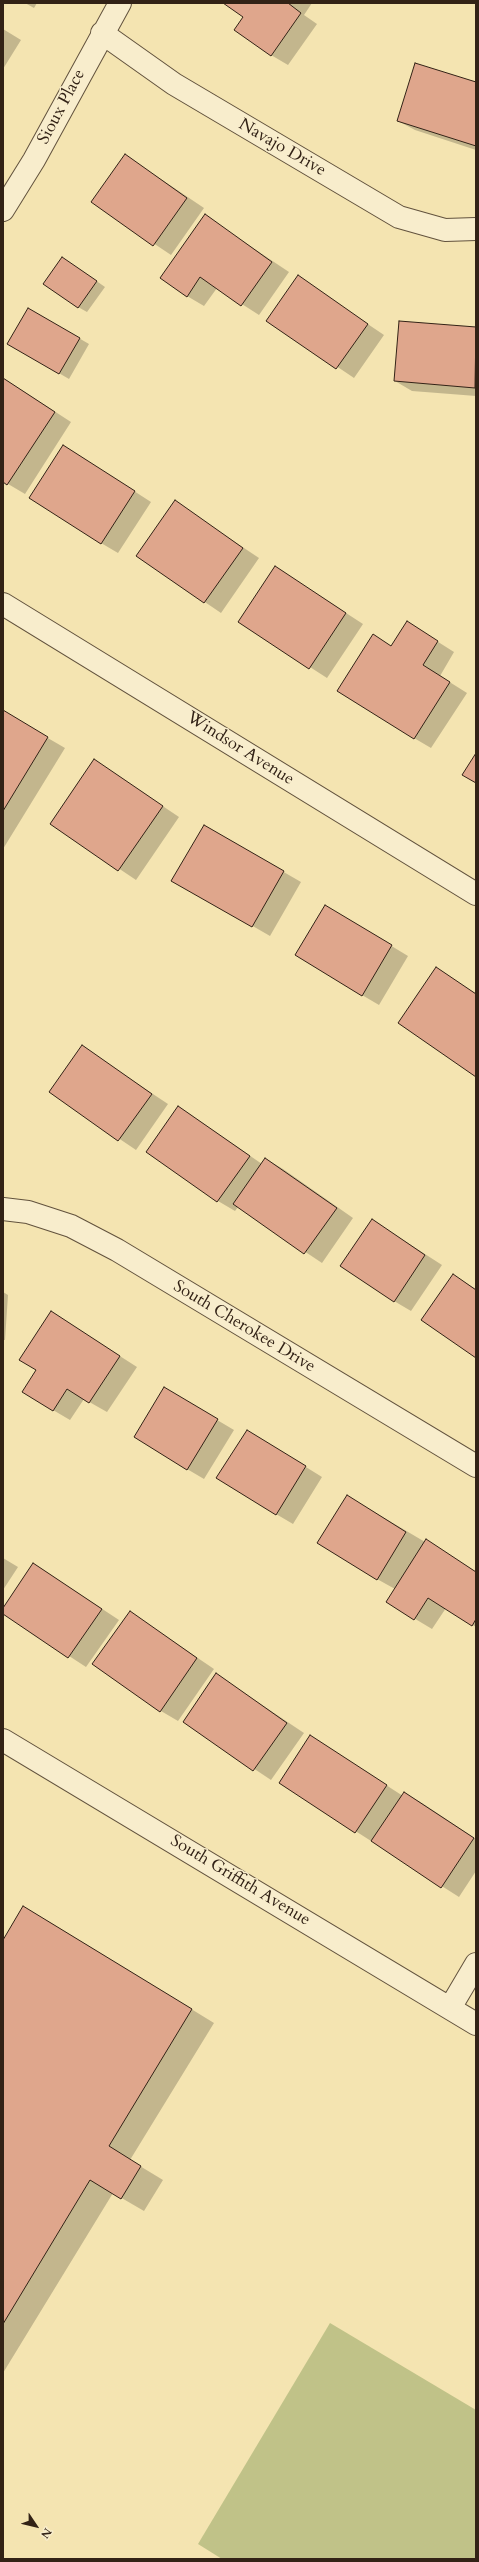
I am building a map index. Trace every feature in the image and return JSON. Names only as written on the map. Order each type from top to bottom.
[{"type":"street","name":"Sioux Place","points":[[3,210],[34,160],[102,33],[120,3]]},
{"type":"street","name":"Navajo Drive","points":[[102,33],[174,84],[399,217],[445,230],[476,229]]},
{"type":"street","name":"Windsor Avenue","points":[[3,604],[476,894]]},
{"type":"street","name":"South Cherokee Drive","points":[[3,1209],[28,1212],[71,1226],[117,1250],[476,1466]]},
{"type":"street","name":"South Griffith Avenue","points":[[3,1740],[476,2024]]},
{"type":"street","points":[[450,2008],[476,1964]]},
{"type":"green space","points":[[330,2323],[476,2410],[476,2559],[222,2559],[198,2544]]},
{"type":"building","points":[[223,3],[288,3],[301,13],[271,56],[234,30],[243,17]]},
{"type":"building","points":[[415,63],[476,82],[476,146],[397,121]]},
{"type":"building","points":[[125,154],[187,198],[153,246],[91,202]]},
{"type":"building","points":[[205,214],[272,262],[241,306],[200,277],[187,297],[160,278]]},
{"type":"building","points":[[62,257],[97,281],[78,308],[43,284]]},
{"type":"building","points":[[298,275],[368,324],[336,369],[266,321]]},
{"type":"building","points":[[28,308],[80,338],[59,374],[7,344]]},
{"type":"building","points":[[399,321],[476,327],[475,388],[394,381]]},
{"type":"building","points":[[3,378],[55,412],[7,485],[3,482]]},
{"type":"building","points":[[63,445],[135,491],[101,544],[29,498]]},
{"type":"building","points":[[175,500],[243,548],[204,603],[136,556]]},
{"type":"building","points":[[275,566],[346,613],[309,669],[238,622]]},
{"type":"building","points":[[407,621],[438,641],[423,665],[450,682],[414,739],[337,691],[373,634],[391,646]]},
{"type":"building","points":[[3,710],[48,737],[3,811]]},
{"type":"building","points":[[476,753],[476,783],[462,775]]},
{"type":"building","points":[[94,759],[163,806],[118,871],[50,824]]},
{"type":"building","points":[[204,825],[284,871],[252,927],[171,881]]},
{"type":"building","points":[[325,905],[392,945],[362,996],[295,955]]},
{"type":"building","points":[[436,967],[476,994],[476,1077],[398,1023]]},
{"type":"building","points":[[82,1045],[152,1094],[118,1141],[49,1092]]},
{"type":"building","points":[[178,1106],[250,1156],[217,1202],[146,1152]]},
{"type":"building","points":[[265,1158],[337,1208],[304,1254],[233,1204]]},
{"type":"building","points":[[372,1219],[425,1255],[394,1302],[340,1266]]},
{"type":"building","points":[[453,1274],[476,1290],[476,1358],[421,1320]]},
{"type":"building","points":[[51,1311],[120,1356],[89,1403],[67,1389],[53,1411],[22,1392],[36,1370],[19,1360]]},
{"type":"building","points":[[164,1387],[218,1419],[187,1470],[134,1437]]},
{"type":"building","points":[[247,1430],[306,1466],[276,1515],[216,1478]]},
{"type":"building","points":[[347,1495],[406,1532],[377,1580],[317,1543]]},
{"type":"building","points":[[426,1539],[476,1572],[476,1619],[472,1626],[428,1598],[414,1620],[386,1602]]},
{"type":"building","points":[[33,1563],[102,1609],[68,1658],[3,1614],[3,1608]]},
{"type":"building","points":[[130,1611],[197,1658],[160,1712],[92,1664]]},
{"type":"building","points":[[216,1673],[287,1723],[253,1771],[183,1722]]},
{"type":"building","points":[[310,1735],[387,1785],[355,1833],[279,1783]]},
{"type":"building","points":[[404,1792],[474,1838],[441,1888],[371,1841]]},
{"type":"building","points":[[23,1906],[192,2009],[109,2146],[141,2166],[121,2199],[90,2180],[3,2324],[3,1940]]}]
